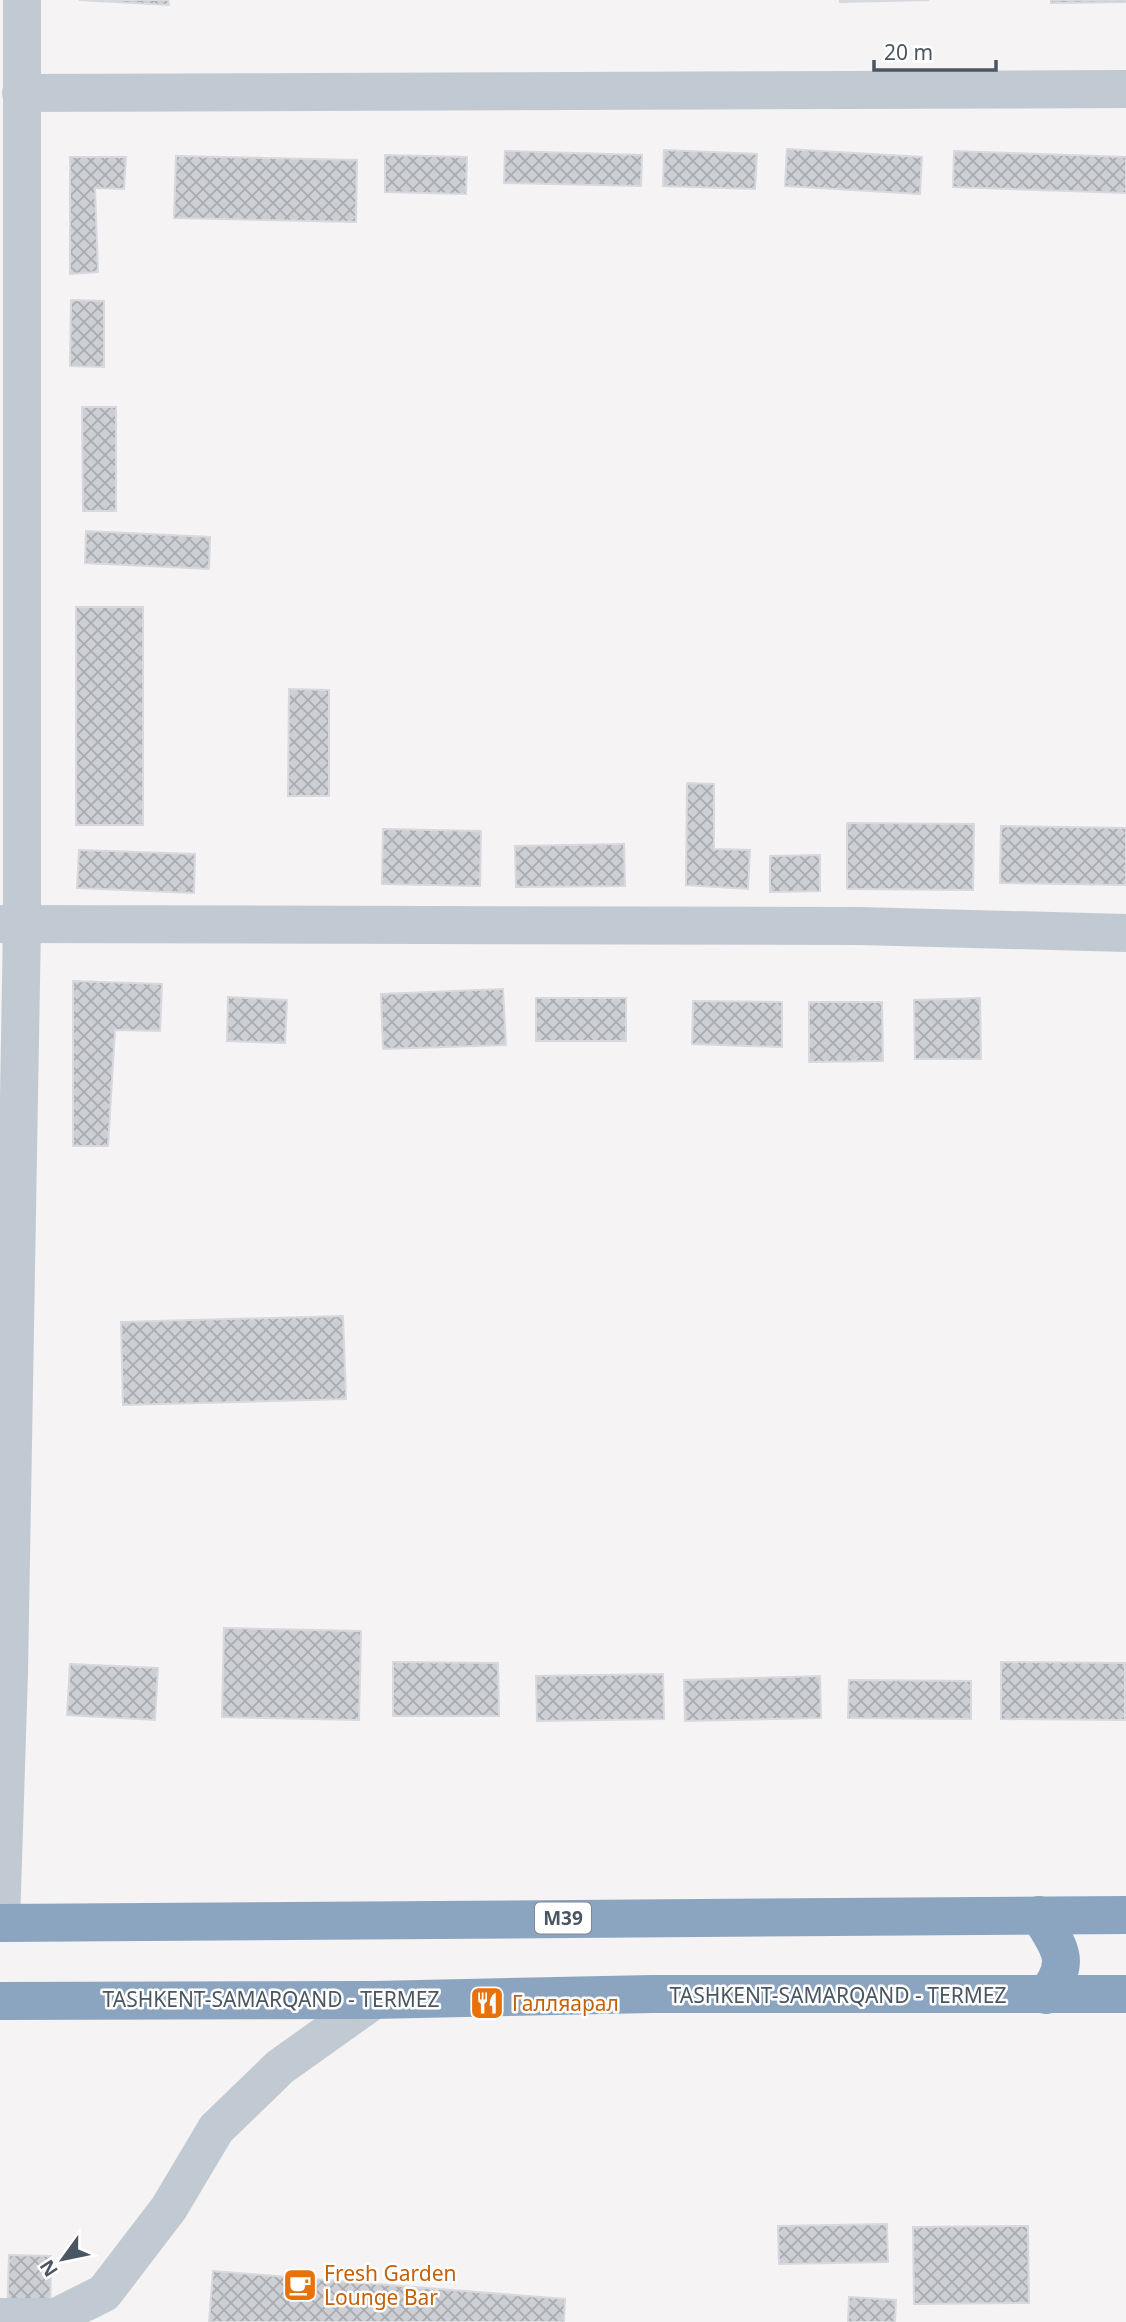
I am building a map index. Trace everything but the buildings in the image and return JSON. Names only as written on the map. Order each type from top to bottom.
[{"type":"highway","points":[[1039,1915],[1058,1944],[1062,1964],[1057,1981],[1046,1995]]},
{"type":"highway","name":"M39","points":[[1,1923],[1126,1915]]},
{"type":"highway","name":"TASHKENT-SAMARQAND - TERMEZ","points":[[0,2001],[374,2000],[652,1994],[1126,1994]]},
{"type":"street","points":[[1,1923],[9,1673],[11,924],[22,0]]},
{"type":"street","points":[[21,93],[1126,89]]},
{"type":"street","points":[[11,924],[860,926],[1126,933]]},
{"type":"street","points":[[0,2317],[56,2317],[104,2294],[169,2208],[216,2129],[280,2067],[374,2000]]},
{"type":"place","name":"Галляарал","points":[[487,2003]]},
{"type":"place","name":"Fresh Garden Lounge Bar","points":[[300,2285]]}]
